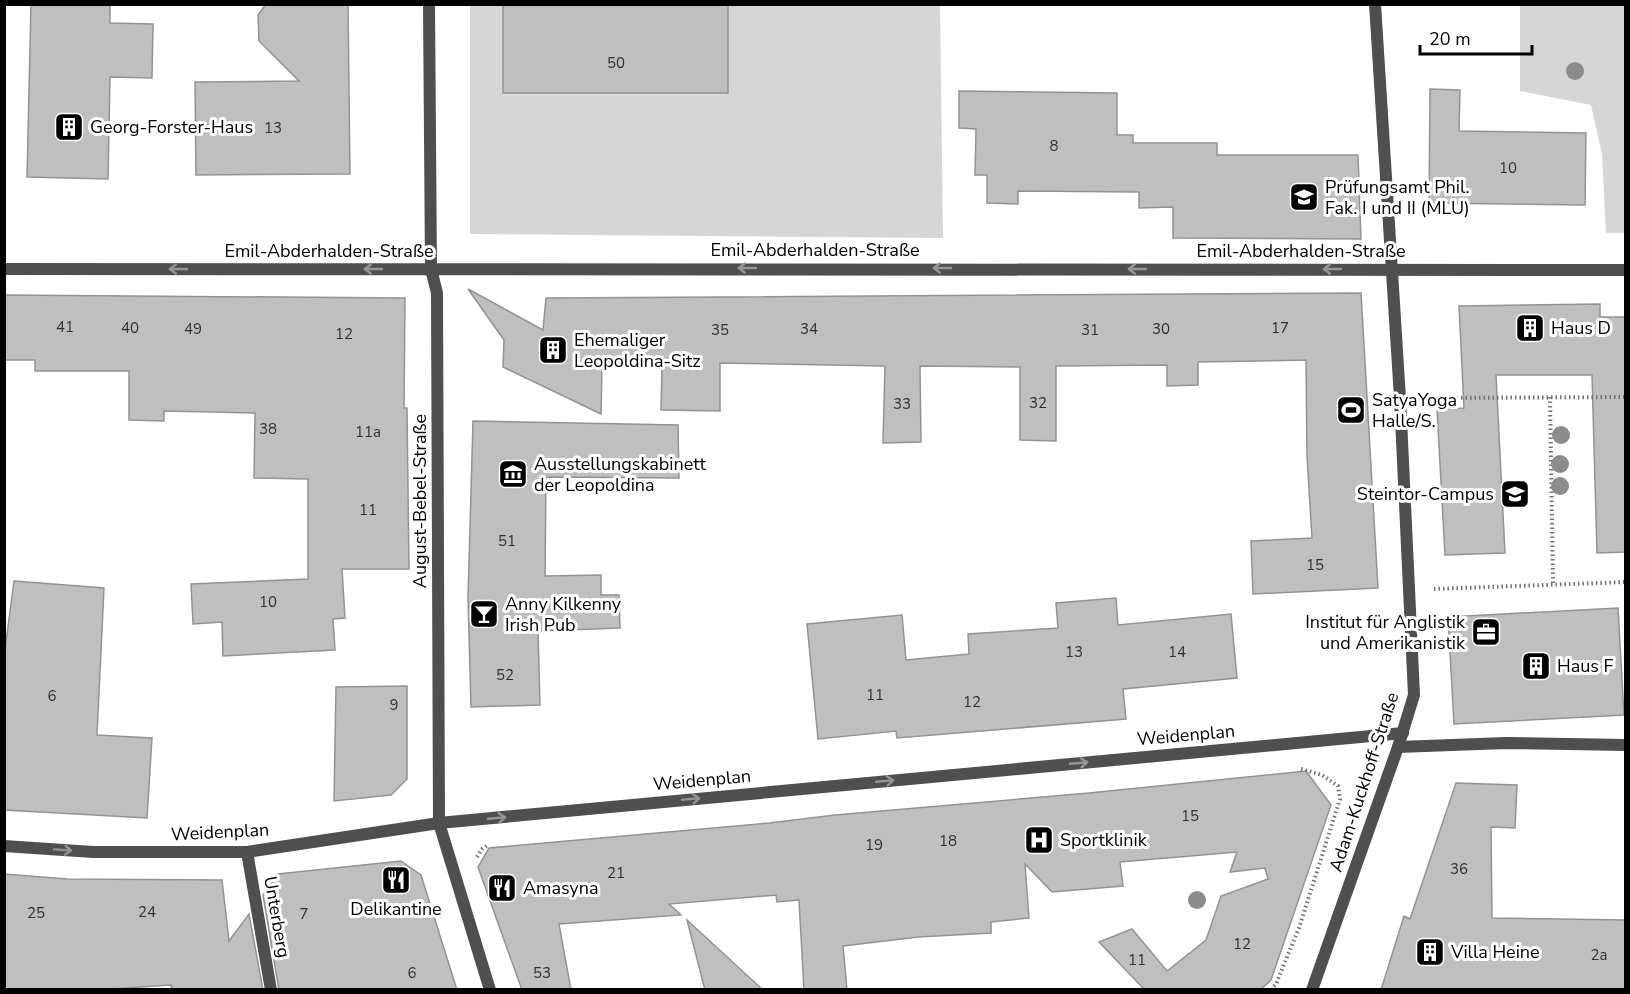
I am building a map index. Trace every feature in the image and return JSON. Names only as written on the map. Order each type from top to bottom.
[{"type":"street","name":"August-Bebel-Straße","points":[[429,4],[431,269],[437,292],[439,823],[490,990]]},
{"type":"street","name":"Adam-Kuckhoff-Straße","points":[[1312,990],[1403,733],[1414,695],[1400,398],[1375,4]]},
{"type":"street","name":"Emil-Abderhalden-Straße","points":[[4,268],[1626,270]]},
{"type":"street","name":"Weidenplan","points":[[4,846],[93,852],[247,852],[439,823],[1403,733]]},
{"type":"street","points":[[1398,747],[1506,743],[1626,745]]},
{"type":"street","name":"Unterberg","points":[[247,852],[271,990]]},
{"type":"path","points":[[1550,397],[1553,583]]},
{"type":"path","points":[[1400,398],[1626,397]]},
{"type":"path","points":[[1409,590],[1626,582]]},
{"type":"path","points":[[1271,990],[1276,984],[1299,928],[1340,799],[1338,786],[1322,775],[1297,768]]},
{"type":"path","points":[[476,861],[482,849],[490,843]]},
{"type":"shaded area","points":[[470,5],[940,5],[943,238],[470,234]]},
{"type":"shaded area","points":[[1520,5],[1625,5],[1625,233],[1606,233],[1602,154],[1591,105],[1520,91]]},
{"type":"building","name":"Georg-Forster-Haus","points":[[31,4],[110,4],[110,23],[153,24],[152,78],[110,77],[108,179],[27,177]]},
{"type":"building","points":[[266,4],[348,4],[350,174],[196,175],[195,82],[299,81],[259,41],[258,15]]},
{"type":"building","points":[[503,4],[728,4],[728,93],[503,93]]},
{"type":"building","points":[[1430,89],[1460,90],[1459,131],[1586,133],[1585,205],[1429,203]]},
{"type":"building","points":[[959,91],[1117,93],[1117,135],[1133,135],[1133,143],[1217,143],[1217,155],[1358,155],[1361,239],[1173,238],[1173,207],[1139,208],[1139,192],[1018,191],[1018,204],[987,203],[987,175],[975,175],[976,129],[959,128]]},
{"type":"building","points":[[468,289],[543,330],[546,298],[1361,293],[1378,588],[1253,594],[1251,541],[1312,538],[1307,456],[1306,360],[1198,362],[1198,385],[1167,386],[1167,365],[1056,366],[1056,441],[1020,440],[1020,367],[920,366],[921,442],[883,443],[885,366],[720,363],[720,411],[661,410],[662,367],[602,367],[601,414],[503,367],[504,340]]},
{"type":"building","points":[[4,295],[405,298],[404,408],[407,408],[409,569],[342,569],[345,618],[333,619],[335,650],[223,656],[222,622],[193,624],[191,584],[308,579],[308,479],[254,478],[255,413],[164,411],[164,421],[129,420],[129,371],[35,371],[35,360],[4,360]]},
{"type":"building","points":[[1600,304],[1600,317],[1626,317],[1626,552],[1597,553],[1592,375],[1496,375],[1505,553],[1445,555],[1437,409],[1464,408],[1459,306]]},
{"type":"building","points":[[473,421],[678,425],[679,478],[546,477],[545,576],[601,575],[601,595],[619,595],[620,628],[538,631],[540,705],[471,707],[468,598]]},
{"type":"building","points":[[14,581],[104,588],[97,735],[152,738],[147,818],[4,810],[4,657]]},
{"type":"building","points":[[1116,598],[1118,625],[1231,614],[1237,678],[1123,689],[1126,719],[897,738],[896,731],[818,739],[807,624],[902,615],[906,660],[969,654],[968,634],[1058,628],[1056,603]]},
{"type":"building","name":"Haus F","points":[[1618,608],[1624,715],[1454,724],[1448,617]]},
{"type":"building","points":[[407,686],[407,779],[391,795],[334,801],[336,687]]},
{"type":"building","points":[[1306,771],[1331,805],[1271,980],[1260,990],[1141,990],[1143,988],[1099,942],[1132,929],[1167,971],[1206,940],[1221,896],[1268,879],[1265,868],[1230,872],[1237,852],[1120,862],[1123,886],[1052,892],[1025,864],[1029,918],[991,922],[991,933],[918,937],[843,946],[847,990],[804,990],[799,900],[777,902],[776,895],[669,904],[681,915],[559,924],[571,990],[522,990],[478,867],[489,848]]},
{"type":"building","points":[[1456,783],[1517,785],[1515,828],[1491,827],[1492,918],[1626,920],[1626,990],[1381,990],[1404,916],[1410,919]]},
{"type":"building","points":[[401,861],[421,875],[457,990],[279,990],[263,895],[278,874]]},
{"type":"building","points":[[4,874],[67,879],[222,880],[229,941],[249,914],[263,990],[172,990],[171,985],[94,990],[4,990]]},
{"type":"building","points":[[687,920],[763,990],[705,990]]},
{"type":"place","name":"Georg-Forster-Haus","points":[[69,127]]},
{"type":"place","name":"Prüfungsamt Phil. Fak. I und II (MLU)","points":[[1304,197]]},
{"type":"place","name":"Haus D","points":[[1530,328]]},
{"type":"place","name":"Ehemaliger Leopoldina-Sitz","points":[[553,350]]},
{"type":"place","name":"SatyaYoga Halle/S.","points":[[1351,410]]},
{"type":"place","name":"Ausstellungskabinett der Leopoldina","points":[[513,474]]},
{"type":"place","name":"Steintor-Campus","points":[[1515,494]]},
{"type":"place","name":"Anny Kilkenny Irish Pub","points":[[484,614]]},
{"type":"place","name":"Institut für Anglistik und Amerikanistik","points":[[1486,632]]},
{"type":"place","name":"Haus F","points":[[1536,666]]},
{"type":"place","name":"Sportklinik","points":[[1039,840]]},
{"type":"place","name":"Delikantine","points":[[396,880]]},
{"type":"place","name":"Amasyna","points":[[502,888]]},
{"type":"place","name":"Villa Heine","points":[[1430,952]]}]
